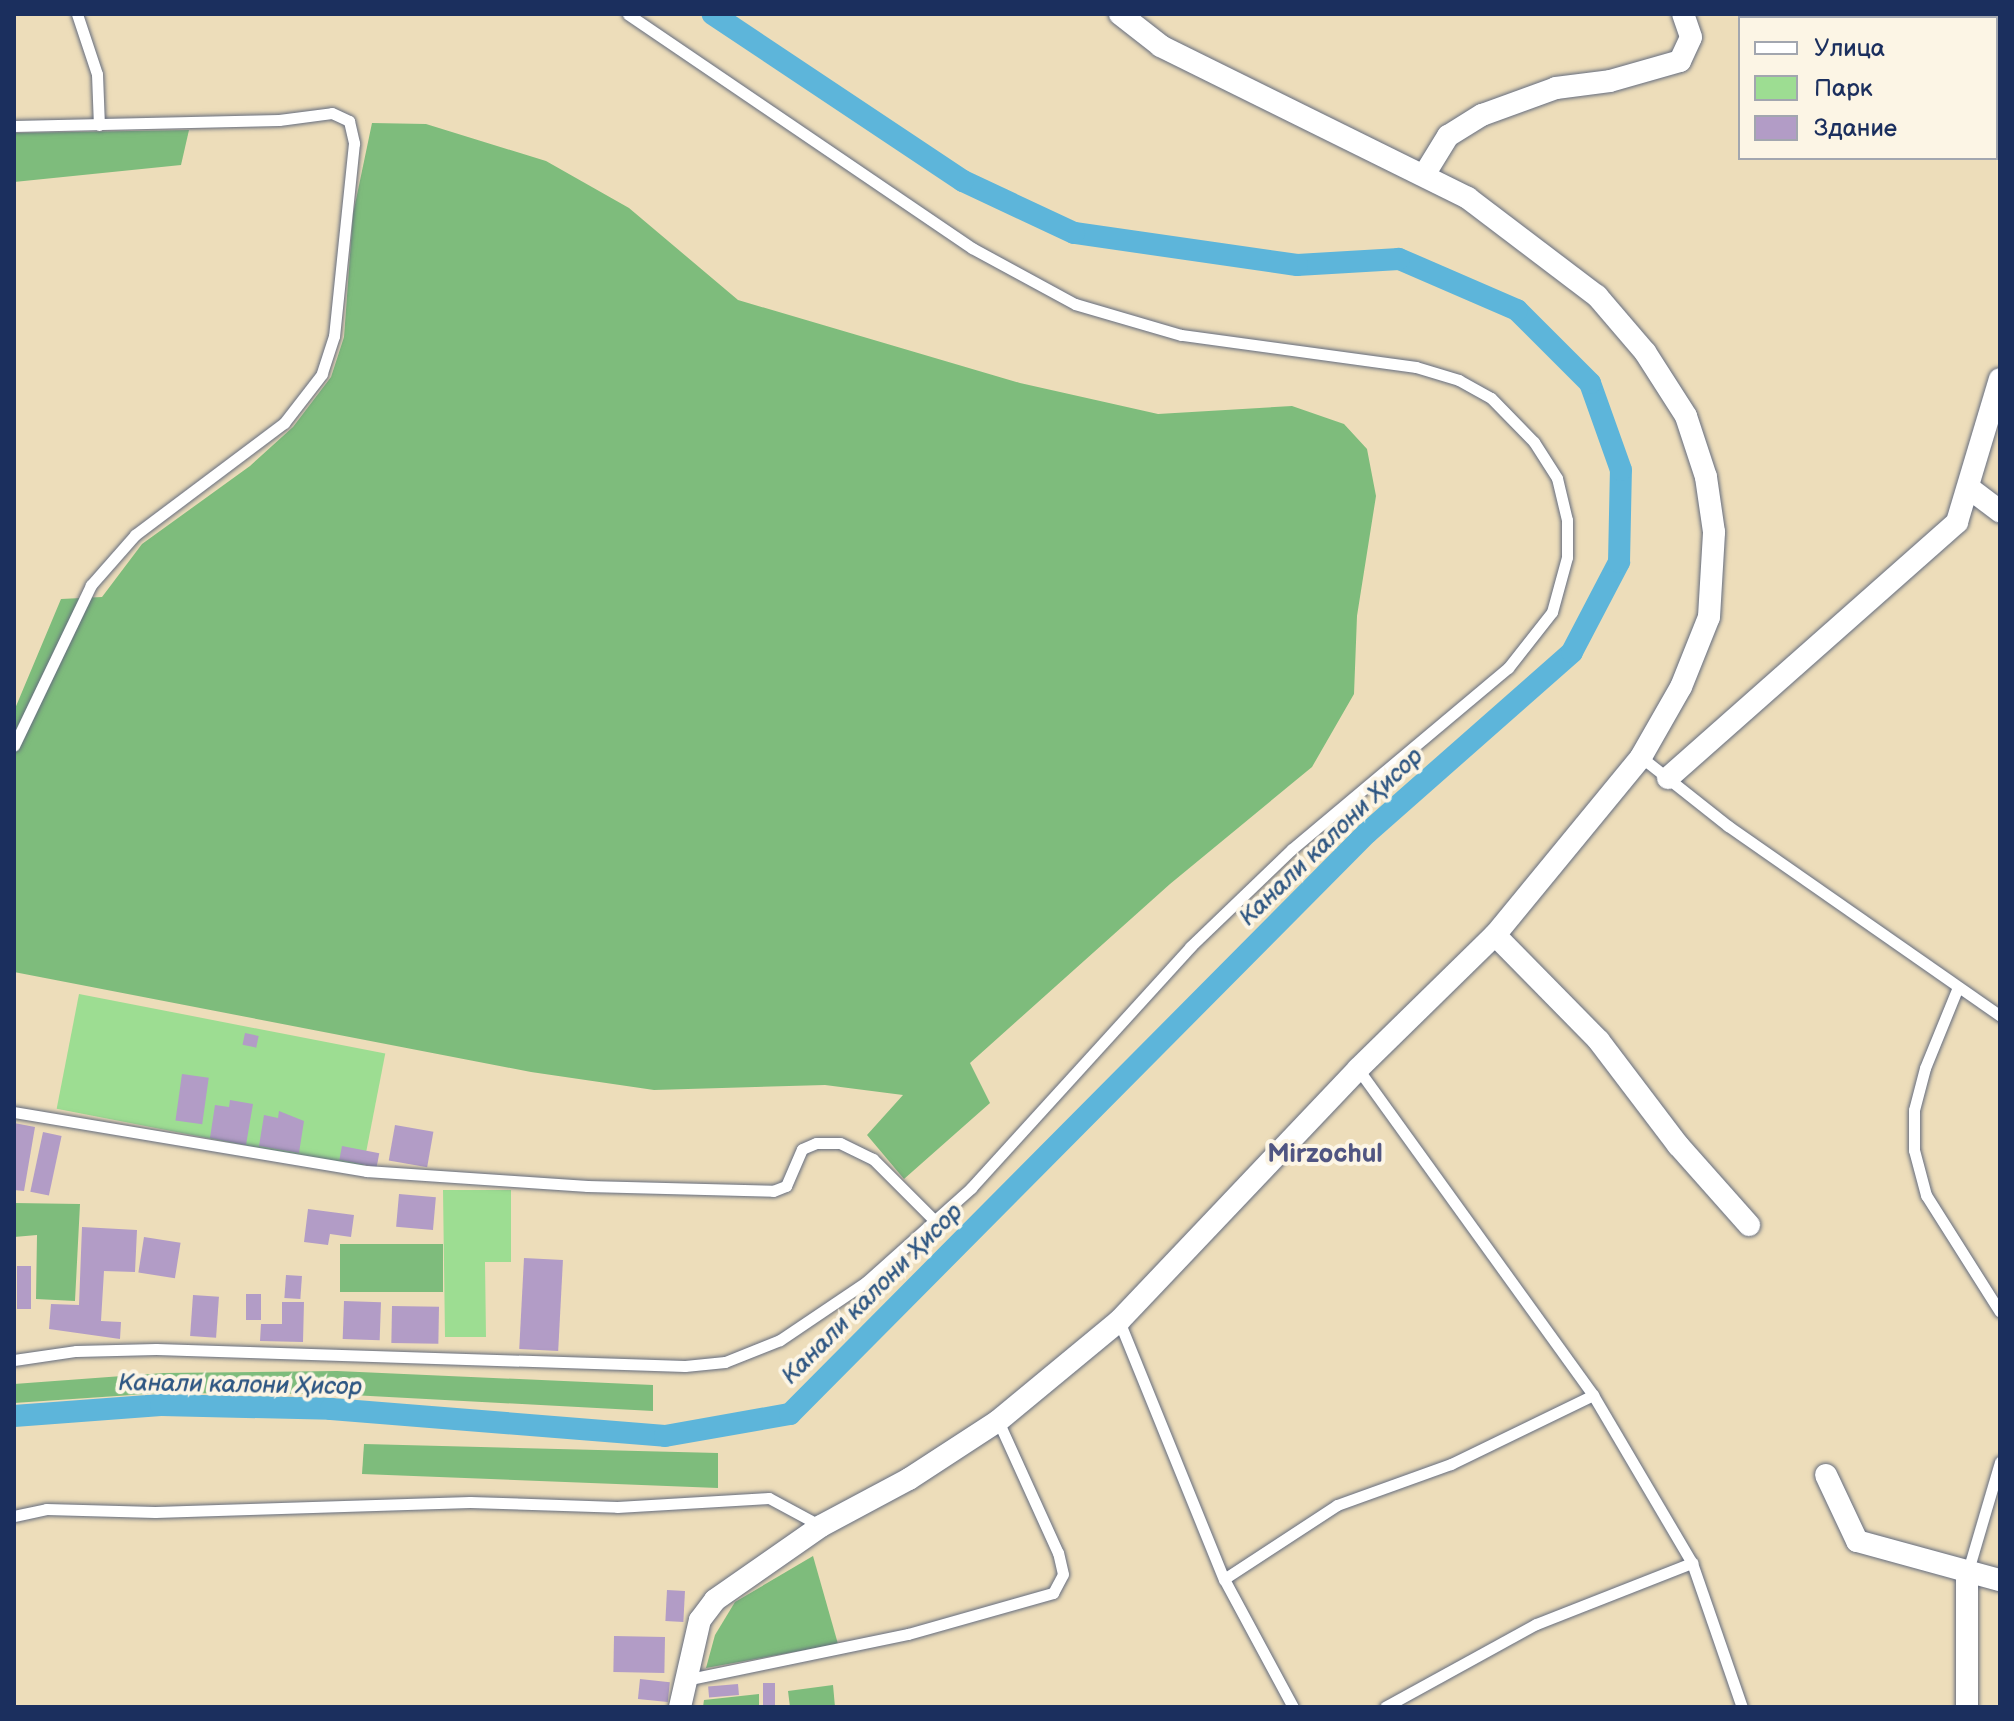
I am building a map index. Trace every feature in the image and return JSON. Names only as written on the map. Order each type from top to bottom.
[{"type":"street","points":[[680,1707],[700,1620],[715,1600],[821,1526],[909,1479],[998,1421],[1119,1321],[1358,1069],[1495,935],[1641,757],[1681,687],[1709,617],[1714,532],[1706,477],[1686,416],[1645,352],[1597,296],[1528,240],[1424,175],[1161,46],[1120,14]]},
{"type":"street","points":[[1424,175],[1448,136],[1482,115],[1556,88],[1610,81],[1680,61],[1691,37],[1683,14]]},
{"type":"street","points":[[1668,778],[1943,539],[1957,522],[2000,379]]},
{"type":"street","points":[[1969,488],[2000,511]]},
{"type":"street","points":[[1495,935],[1599,1041],[1678,1145],[1749,1225]]},
{"type":"street","points":[[1826,1475],[1857,1541],[1967,1574],[2000,1580]]},
{"type":"street","points":[[1967,1574],[1967,1707]]},
{"type":"lane","points":[[77,14],[97,74],[99,125]]},
{"type":"lane","points":[[14,1360],[76,1351],[156,1349],[685,1366],[725,1362],[815,1322],[935,1221],[1190,947],[1292,849],[1465,708],[1531,643],[1552,612],[1567,557],[1567,520],[1557,478],[1513,417],[1459,380],[1416,367],[1181,335],[1119,320],[1040,289],[885,191],[628,14]]},
{"type":"lane","points":[[14,126],[279,120],[324,113],[349,121],[354,129],[334,336],[322,374],[284,423],[135,535],[91,585],[14,746]]},
{"type":"lane","points":[[1641,757],[1728,826],[2000,1016]]},
{"type":"lane","points":[[1958,987],[1925,1068],[1914,1110],[1914,1150],[1926,1195],[2000,1312]]},
{"type":"lane","points":[[1358,1069],[1593,1395],[1692,1563],[1742,1707]]},
{"type":"lane","points":[[14,1112],[366,1171],[603,1186],[773,1191],[786,1186],[802,1149],[816,1143],[840,1143],[873,1159],[935,1221]]},
{"type":"lane","points":[[1119,1321],[1224,1579],[1293,1707]]},
{"type":"lane","points":[[1224,1579],[1337,1505],[1451,1464],[1593,1395]]},
{"type":"lane","points":[[685,1681],[908,1634],[1053,1593],[1063,1574],[1058,1553],[998,1421]]},
{"type":"lane","points":[[1967,1574],[2000,1462]]},
{"type":"lane","points":[[14,1516],[46,1509],[155,1512],[470,1502],[617,1507],[769,1498],[821,1526]]},
{"type":"lane","points":[[1385,1707],[1536,1624],[1692,1563]]},
{"type":"green space","points":[[372,123],[426,124],[546,161],[629,208],[738,300],[1020,383],[1158,414],[1292,406],[1344,424],[1367,449],[1376,496],[1357,616],[1354,694],[1312,767],[1170,884],[970,1063],[990,1103],[904,1179],[867,1135],[903,1095],[825,1085],[654,1090],[531,1072],[14,972],[14,711],[61,599],[102,597],[142,544],[250,466],[293,427],[331,377],[344,337],[353,214]]},
{"type":"green space","points":[[189,130],[181,165],[14,182],[14,133]]},
{"type":"green space","points":[[79,994],[385,1054],[363,1168],[57,1109]]},
{"type":"green space","points":[[443,1190],[511,1190],[511,1262],[485,1262],[486,1337],[445,1337]]},
{"type":"green space","points":[[14,1203],[80,1204],[75,1301],[36,1299],[37,1235],[14,1237]]},
{"type":"green space","points":[[340,1244],[443,1244],[443,1292],[340,1292]]},
{"type":"green space","points":[[337,1371],[653,1385],[653,1411],[333,1394],[161,1393],[14,1403],[14,1384],[163,1373]]},
{"type":"green space","points":[[364,1444],[718,1453],[718,1488],[362,1474]]},
{"type":"green space","points":[[813,1556],[838,1644],[706,1668],[715,1635],[735,1602]]},
{"type":"green space","points":[[833,1685],[835,1707],[790,1707],[788,1691]]},
{"type":"green space","points":[[759,1694],[759,1707],[703,1707],[704,1700]]},
{"type":"building","points":[[245,1033],[259,1036],[256,1048],[243,1045]]},
{"type":"building","points":[[182,1074],[209,1078],[202,1124],[175,1121]]},
{"type":"building","points":[[230,1100],[253,1104],[246,1145],[210,1138],[215,1105],[229,1107]]},
{"type":"building","points":[[279,1111],[304,1121],[299,1153],[259,1146],[264,1115],[278,1118]]},
{"type":"building","points":[[14,1123],[35,1127],[24,1191],[14,1190]]},
{"type":"building","points":[[395,1125],[433,1132],[427,1167],[389,1160]]},
{"type":"building","points":[[43,1132],[62,1136],[49,1196],[30,1192]]},
{"type":"building","points":[[342,1146],[379,1153],[377,1167],[339,1160]]},
{"type":"building","points":[[399,1194],[436,1197],[433,1230],[396,1227]]},
{"type":"building","points":[[308,1209],[354,1215],[351,1237],[330,1234],[328,1245],[304,1242]]},
{"type":"building","points":[[82,1227],[137,1230],[135,1272],[104,1271],[101,1321],[121,1322],[120,1339],[49,1329],[51,1304],[79,1305]]},
{"type":"building","points":[[144,1237],[181,1243],[175,1278],[138,1273]]},
{"type":"building","points":[[524,1258],[563,1260],[558,1351],[519,1349]]},
{"type":"building","points":[[17,1266],[31,1266],[31,1309],[17,1309]]},
{"type":"building","points":[[286,1275],[302,1276],[300,1299],[284,1298]]},
{"type":"building","points":[[246,1294],[261,1294],[261,1320],[246,1320]]},
{"type":"building","points":[[193,1295],[219,1297],[216,1338],[190,1336]]},
{"type":"building","points":[[344,1301],[381,1302],[380,1340],[343,1339]]},
{"type":"building","points":[[282,1302],[304,1302],[303,1342],[260,1341],[261,1324],[282,1324]]},
{"type":"building","points":[[392,1306],[439,1307],[438,1344],[391,1343]]},
{"type":"building","points":[[667,1590],[685,1591],[683,1622],[665,1621]]},
{"type":"building","points":[[614,1636],[665,1637],[664,1673],[613,1672]]},
{"type":"building","points":[[640,1679],[670,1682],[668,1702],[638,1699]]},
{"type":"building","points":[[763,1683],[775,1683],[775,1707],[763,1707]]},
{"type":"building","points":[[738,1684],[739,1695],[709,1698],[708,1687]]},
{"type":"waterway","name":"Канали калони Ҳисор","points":[[14,1416],[161,1405],[331,1409],[665,1436],[790,1414],[1367,833],[1572,652],[1619,562],[1621,470],[1590,383],[1517,310],[1399,259],[1297,265],[1074,233],[963,181],[713,14]]},
{"type":"district","name":"Mirzochul","points":[[1325,1155]]}]
